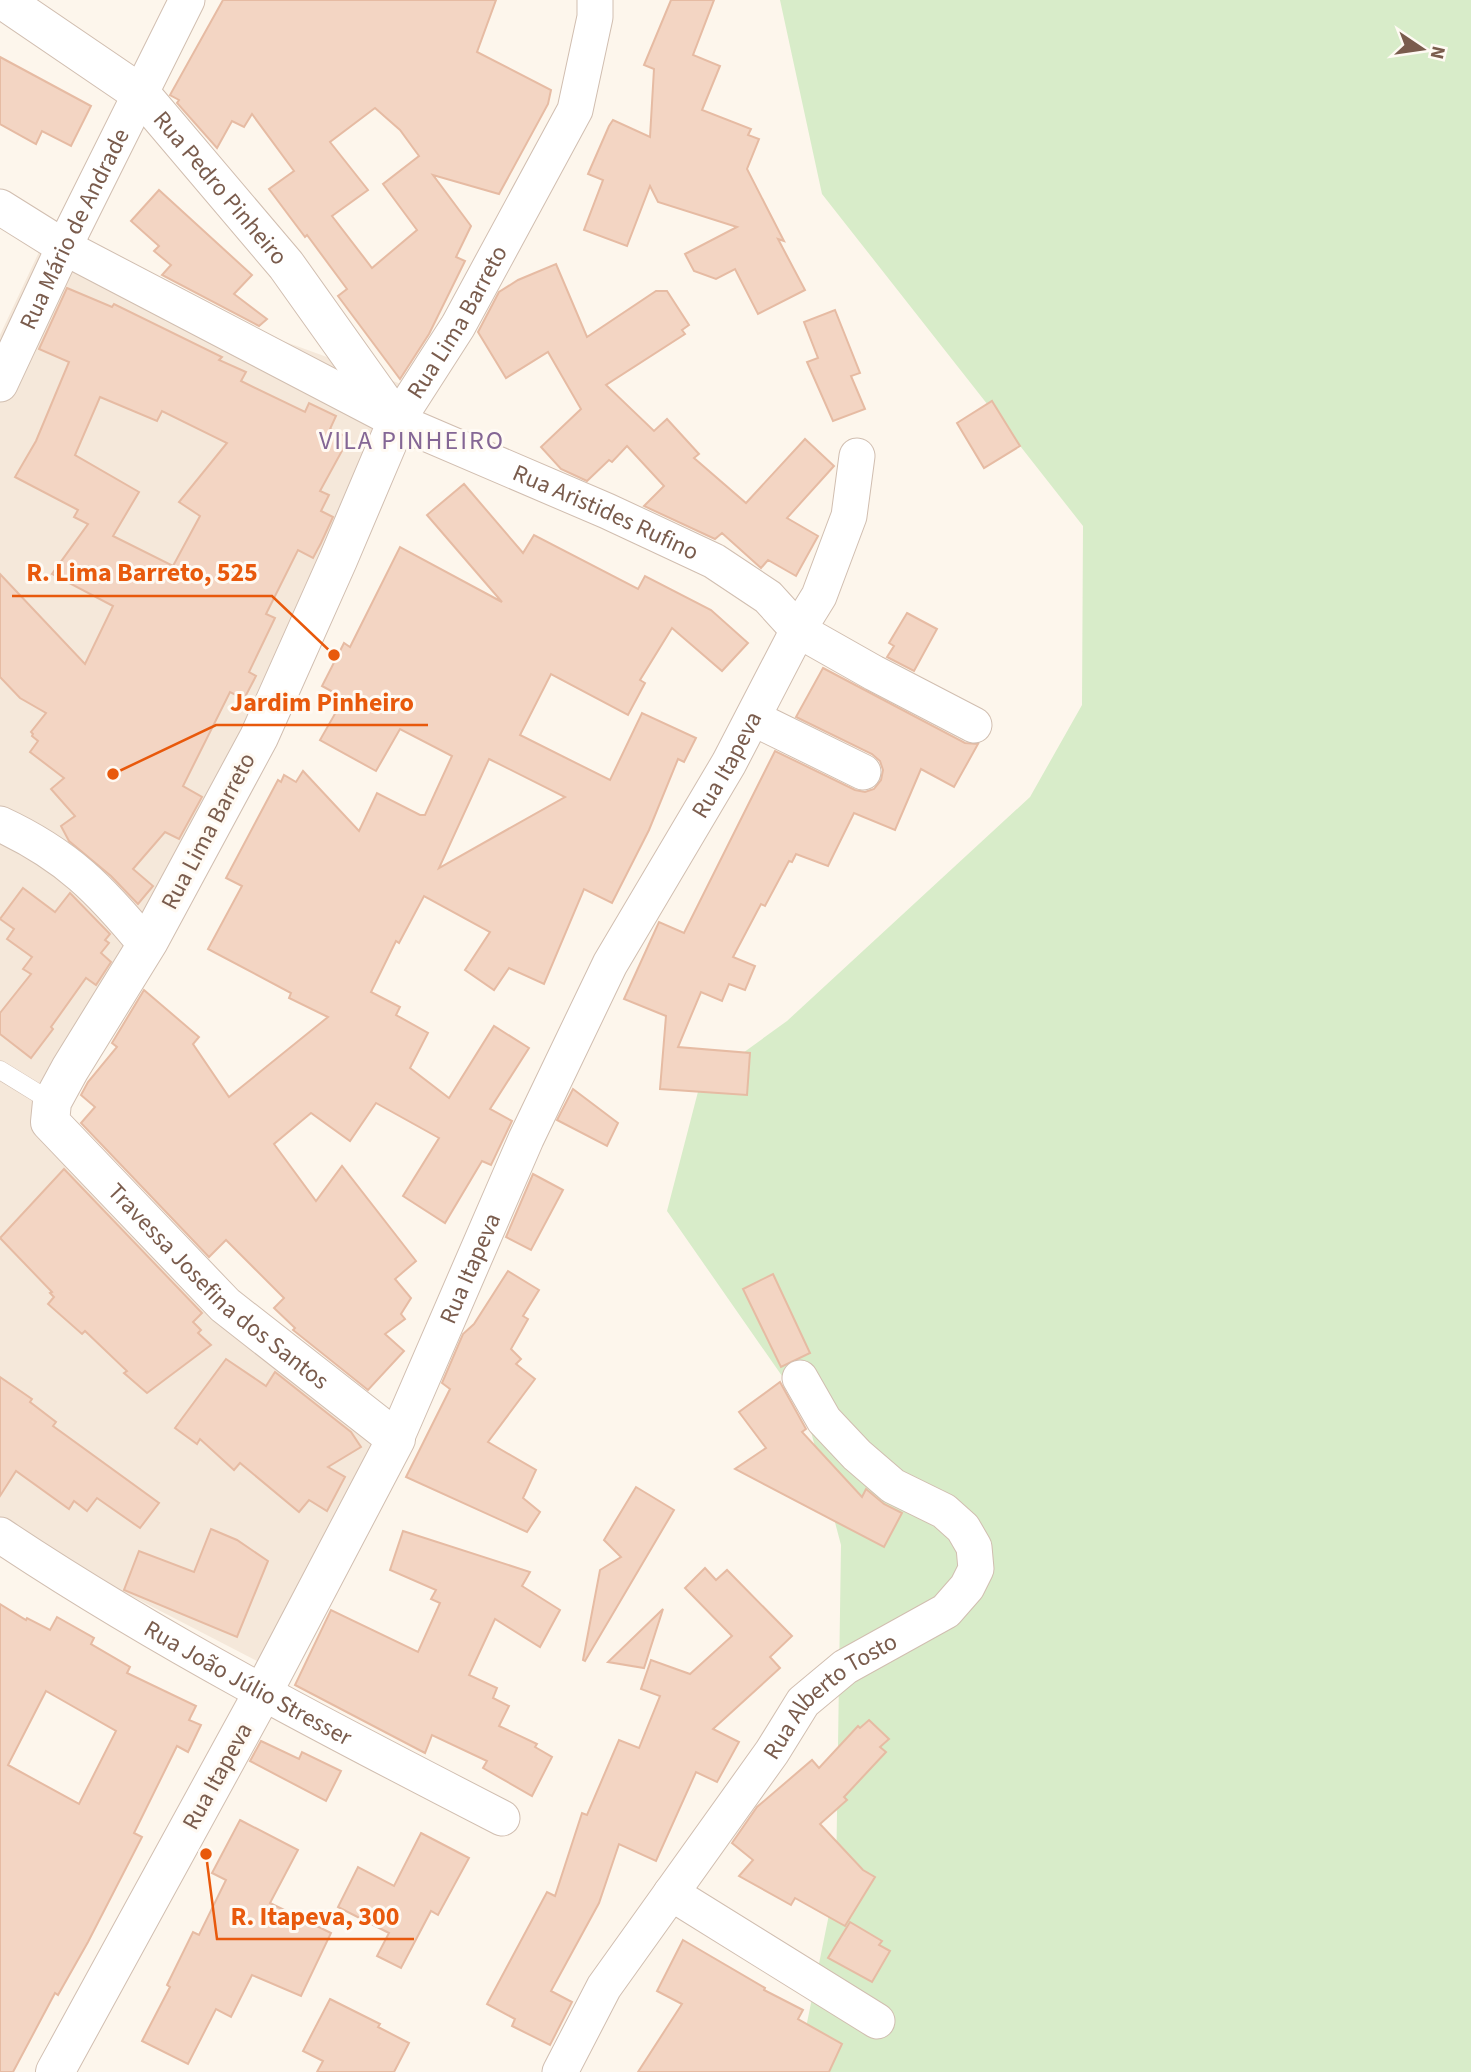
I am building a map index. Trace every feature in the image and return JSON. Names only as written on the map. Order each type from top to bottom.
[{"type":"street","name":"Rua Pedro Pinheiro","points":[[3,0],[141,94],[286,265],[397,421]]},
{"type":"street","name":"Rua Mário de Andrade","points":[[0,384],[64,247],[187,0]]},
{"type":"street","name":"Rua Lima Barreto","points":[[51,1112],[70,1069],[146,945],[259,737],[397,421],[458,326],[575,110],[595,17],[595,0]]},
{"type":"street","name":"Rua Aristides Rufino","points":[[0,207],[64,247],[397,421],[607,511],[714,561],[768,597],[798,630],[974,725]]},
{"type":"street","name":"Rua Itapeva","points":[[55,2072],[262,1694],[396,1439],[526,1139],[610,964],[729,763],[798,630],[819,596],[849,516],[857,456]]},
{"type":"street","points":[[753,718],[863,772]]},
{"type":"street","points":[[0,824],[32,839],[64,860],[112,903],[146,945]]},
{"type":"street","name":"Travessa Josefina dos Santos","points":[[51,1112],[225,1305],[396,1439]]},
{"type":"street","name":"Rua Alberto Tosto","points":[[561,2072],[604,1987],[772,1752],[803,1702],[845,1667],[946,1611],[967,1587],[975,1569],[974,1547],[963,1528],[944,1511],[893,1486],[857,1455],[824,1420],[800,1378]]},
{"type":"street","name":"Rua João Júlio Stresser","points":[[0,1535],[79,1588],[262,1694],[502,1818]]},
{"type":"street","points":[[671,1893],[877,2021]]},
{"type":"lane","points":[[0,1070],[51,1112]]},
{"type":"shaded area","points":[[39,252],[423,392],[397,421],[64,1108],[225,1305],[387,1416],[261,1663],[0,1528],[0,335]]},
{"type":"green space","points":[[780,0],[1471,0],[1471,2072],[797,2072],[836,1880],[841,1545],[805,1409],[667,1211],[700,1084],[787,1021],[1030,797],[1082,705],[1083,526],[822,194]]},
{"type":"building","points":[[223,0],[496,0],[477,52],[551,90],[548,104],[499,194],[433,175],[471,226],[456,257],[465,261],[429,334],[400,379],[338,296],[347,289],[269,189],[294,171],[252,114],[244,127],[232,121],[217,148],[177,103],[179,100],[170,95]],"holes":[[[375,108],[400,130],[419,156],[383,184],[417,230],[372,268],[332,216],[368,190],[330,142]]]},
{"type":"building","points":[[671,0],[714,0],[693,55],[720,66],[702,110],[751,129],[748,135],[759,139],[747,169],[784,241],[778,239],[805,290],[758,314],[735,269],[716,279],[694,271],[685,254],[737,227],[658,202],[650,186],[627,246],[584,230],[603,180],[588,174],[613,120],[650,137],[654,69],[644,65]]},
{"type":"building","points":[[0,57],[91,106],[71,146],[42,131],[36,144],[0,124]]},
{"type":"building","points":[[159,190],[252,275],[234,294],[267,319],[259,326],[162,275],[171,265],[154,251],[159,246],[131,221]]},
{"type":"building","points":[[556,264],[587,337],[656,291],[667,291],[689,325],[682,330],[685,334],[606,385],[654,431],[667,419],[699,454],[694,458],[746,503],[805,439],[834,466],[787,518],[818,536],[796,576],[768,560],[761,568],[722,533],[715,539],[644,506],[664,486],[627,446],[612,462],[609,460],[587,481],[561,469],[541,447],[581,409],[548,352],[506,378],[478,332],[499,292],[518,280]]},
{"type":"building","points":[[67,288],[112,307],[114,304],[222,357],[219,360],[246,372],[241,381],[305,412],[309,403],[336,416],[330,429],[349,438],[320,491],[329,495],[321,511],[333,517],[321,543],[313,558],[298,550],[266,614],[275,618],[249,672],[256,676],[244,699],[230,692],[183,786],[202,797],[179,839],[165,832],[133,869],[153,886],[138,904],[111,876],[69,841],[61,826],[75,816],[51,789],[64,778],[30,752],[38,741],[31,732],[46,713],[20,698],[0,677],[0,574],[85,664],[113,606],[52,574],[88,524],[74,517],[78,510],[15,477],[36,441],[69,362],[39,349]],"holes":[[[100,397],[157,421],[162,411],[227,443],[179,502],[200,516],[173,566],[113,536],[139,492],[75,455]]]},
{"type":"building","points":[[835,310],[860,373],[851,376],[865,409],[833,421],[807,362],[818,358],[804,322]]},
{"type":"building","points":[[992,401],[1020,446],[984,468],[957,423]]},
{"type":"building","points":[[464,484],[523,553],[534,535],[638,589],[645,576],[711,610],[748,643],[722,671],[672,628],[640,680],[645,683],[628,715],[551,674],[520,735],[610,780],[642,713],[696,738],[684,762],[678,759],[649,830],[612,903],[584,889],[544,984],[509,968],[494,990],[465,970],[490,932],[424,896],[399,943],[396,941],[371,992],[400,1007],[396,1015],[428,1033],[410,1068],[449,1098],[494,1026],[529,1048],[490,1109],[512,1121],[491,1165],[482,1161],[445,1223],[403,1196],[439,1138],[376,1103],[350,1141],[311,1113],[274,1144],[316,1201],[342,1166],[416,1261],[395,1279],[411,1298],[401,1314],[405,1319],[385,1334],[404,1351],[368,1390],[293,1330],[295,1328],[274,1308],[284,1298],[226,1240],[209,1257],[81,1123],[95,1107],[81,1095],[88,1082],[117,1047],[112,1043],[144,990],[199,1037],[193,1044],[229,1097],[328,1017],[289,998],[291,993],[208,949],[242,886],[226,878],[278,780],[281,782],[284,775],[296,782],[303,771],[359,831],[377,793],[425,815],[452,756],[400,729],[376,771],[320,740],[344,698],[322,686],[344,643],[350,647],[400,547],[502,602],[427,515]],"holes":[[[489,759],[565,797],[439,868]]]},
{"type":"building","points":[[907,613],[937,629],[914,671],[887,657],[894,646],[889,643]]},
{"type":"building","points":[[823,668],[965,743],[978,744],[954,787],[921,769],[895,830],[854,813],[828,866],[796,854],[792,862],[789,861],[765,906],[761,904],[733,957],[755,966],[745,990],[729,984],[722,1001],[701,992],[678,1047],[750,1053],[747,1095],[660,1089],[666,1016],[624,999],[659,922],[684,933],[775,751],[855,790],[865,792],[874,789],[881,780],[883,770],[880,761],[872,754],[796,717]]},
{"type":"building","points":[[23,888],[55,912],[70,893],[110,934],[105,940],[109,943],[101,953],[111,962],[96,985],[86,978],[31,1058],[0,1034],[0,1013],[31,974],[23,969],[32,957],[7,939],[14,929],[0,919]]},
{"type":"building","points":[[573,1089],[618,1123],[607,1146],[557,1120]]},
{"type":"building","points":[[64,1169],[202,1313],[193,1322],[201,1330],[198,1333],[211,1345],[147,1393],[124,1373],[127,1371],[85,1331],[82,1334],[48,1304],[54,1297],[50,1293],[52,1292],[0,1238]]},
{"type":"building","points":[[533,1174],[563,1190],[531,1250],[506,1237]]},
{"type":"building","points":[[508,1271],[539,1290],[523,1316],[528,1319],[511,1349],[521,1359],[516,1364],[535,1379],[488,1442],[536,1470],[523,1498],[540,1512],[527,1532],[406,1477],[450,1389],[442,1383],[463,1334],[474,1324]]},
{"type":"building","points":[[773,1274],[810,1353],[781,1367],[743,1289]]},
{"type":"building","points":[[226,1359],[266,1386],[275,1372],[351,1432],[361,1447],[328,1467],[345,1477],[327,1511],[309,1500],[299,1512],[240,1463],[234,1470],[200,1439],[197,1444],[175,1428]]},
{"type":"building","points":[[0,1377],[32,1399],[30,1402],[56,1422],[53,1426],[159,1503],[140,1528],[97,1498],[87,1511],[74,1501],[69,1509],[16,1471],[0,1496]]},
{"type":"building","points":[[780,1382],[806,1429],[802,1432],[862,1497],[866,1489],[884,1504],[902,1513],[884,1547],[735,1469],[766,1448],[739,1412]]},
{"type":"building","points":[[636,1487],[674,1510],[585,1661],[583,1660],[600,1570],[621,1557],[604,1540]]},
{"type":"building","points":[[211,1529],[237,1540],[268,1561],[237,1637],[124,1590],[139,1551],[194,1572]]},
{"type":"building","points":[[403,1531],[530,1572],[522,1586],[560,1610],[540,1647],[495,1619],[469,1675],[497,1688],[493,1698],[509,1706],[499,1726],[537,1744],[535,1747],[552,1757],[532,1796],[483,1768],[487,1761],[432,1735],[425,1753],[295,1685],[331,1610],[418,1652],[440,1603],[431,1599],[436,1590],[390,1570]]},
{"type":"building","points":[[705,1568],[716,1580],[727,1570],[792,1636],[770,1657],[780,1668],[713,1729],[739,1742],[717,1782],[696,1772],[656,1861],[619,1844],[599,1903],[551,1991],[572,2002],[550,2045],[512,2026],[515,2019],[487,2004],[547,1892],[555,1896],[582,1813],[587,1815],[619,1740],[639,1748],[660,1696],[641,1689],[651,1660],[690,1674],[732,1636],[685,1588]]},
{"type":"building","points":[[0,1604],[26,1620],[27,1618],[50,1630],[57,1617],[94,1638],[91,1644],[130,1667],[127,1673],[196,1706],[189,1720],[201,1725],[188,1752],[177,1746],[134,1833],[142,1837],[58,1995],[55,1993],[13,2072],[0,2072]],"holes":[[[46,1691],[116,1731],[79,1804],[8,1765]]]},
{"type":"building","points":[[663,1609],[644,1668],[608,1662]]},
{"type":"building","points":[[869,1720],[889,1739],[880,1747],[886,1752],[844,1797],[847,1800],[820,1824],[863,1870],[875,1877],[845,1926],[795,1898],[791,1905],[739,1876],[753,1860],[732,1843],[757,1807],[812,1760],[819,1768],[858,1726],[860,1728]]},
{"type":"building","points":[[261,1741],[299,1759],[302,1752],[341,1771],[326,1801],[250,1761]]},
{"type":"building","points":[[240,1820],[298,1850],[270,1903],[331,1933],[301,1996],[252,1975],[231,2017],[216,2009],[188,2064],[142,2041],[170,1987],[167,1985],[193,1932],[199,1935],[226,1880],[212,1873]]},
{"type":"building","points":[[421,1833],[469,1858],[438,1915],[431,1911],[401,1968],[377,1956],[389,1933],[338,1907],[358,1867],[394,1886]]},
{"type":"building","points":[[850,1922],[882,1941],[879,1945],[890,1951],[872,1982],[828,1958]]},
{"type":"building","points":[[683,1940],[765,1988],[764,1990],[803,2010],[798,2019],[842,2044],[829,2072],[638,2072],[682,2004],[657,1991]]},
{"type":"building","points":[[330,1999],[380,2024],[378,2027],[409,2043],[394,2072],[317,2072],[323,2061],[303,2051]]},
{"type":"place","name":"R. Lima Barreto, 525","points":[[334,655]]},
{"type":"place","name":"Jardim Pinheiro","points":[[113,774]]},
{"type":"place","name":"R. Itapeva, 300","points":[[206,1854]]},
{"type":"district","name":"VILA PINHEIRO","points":[[412,440]]}]
